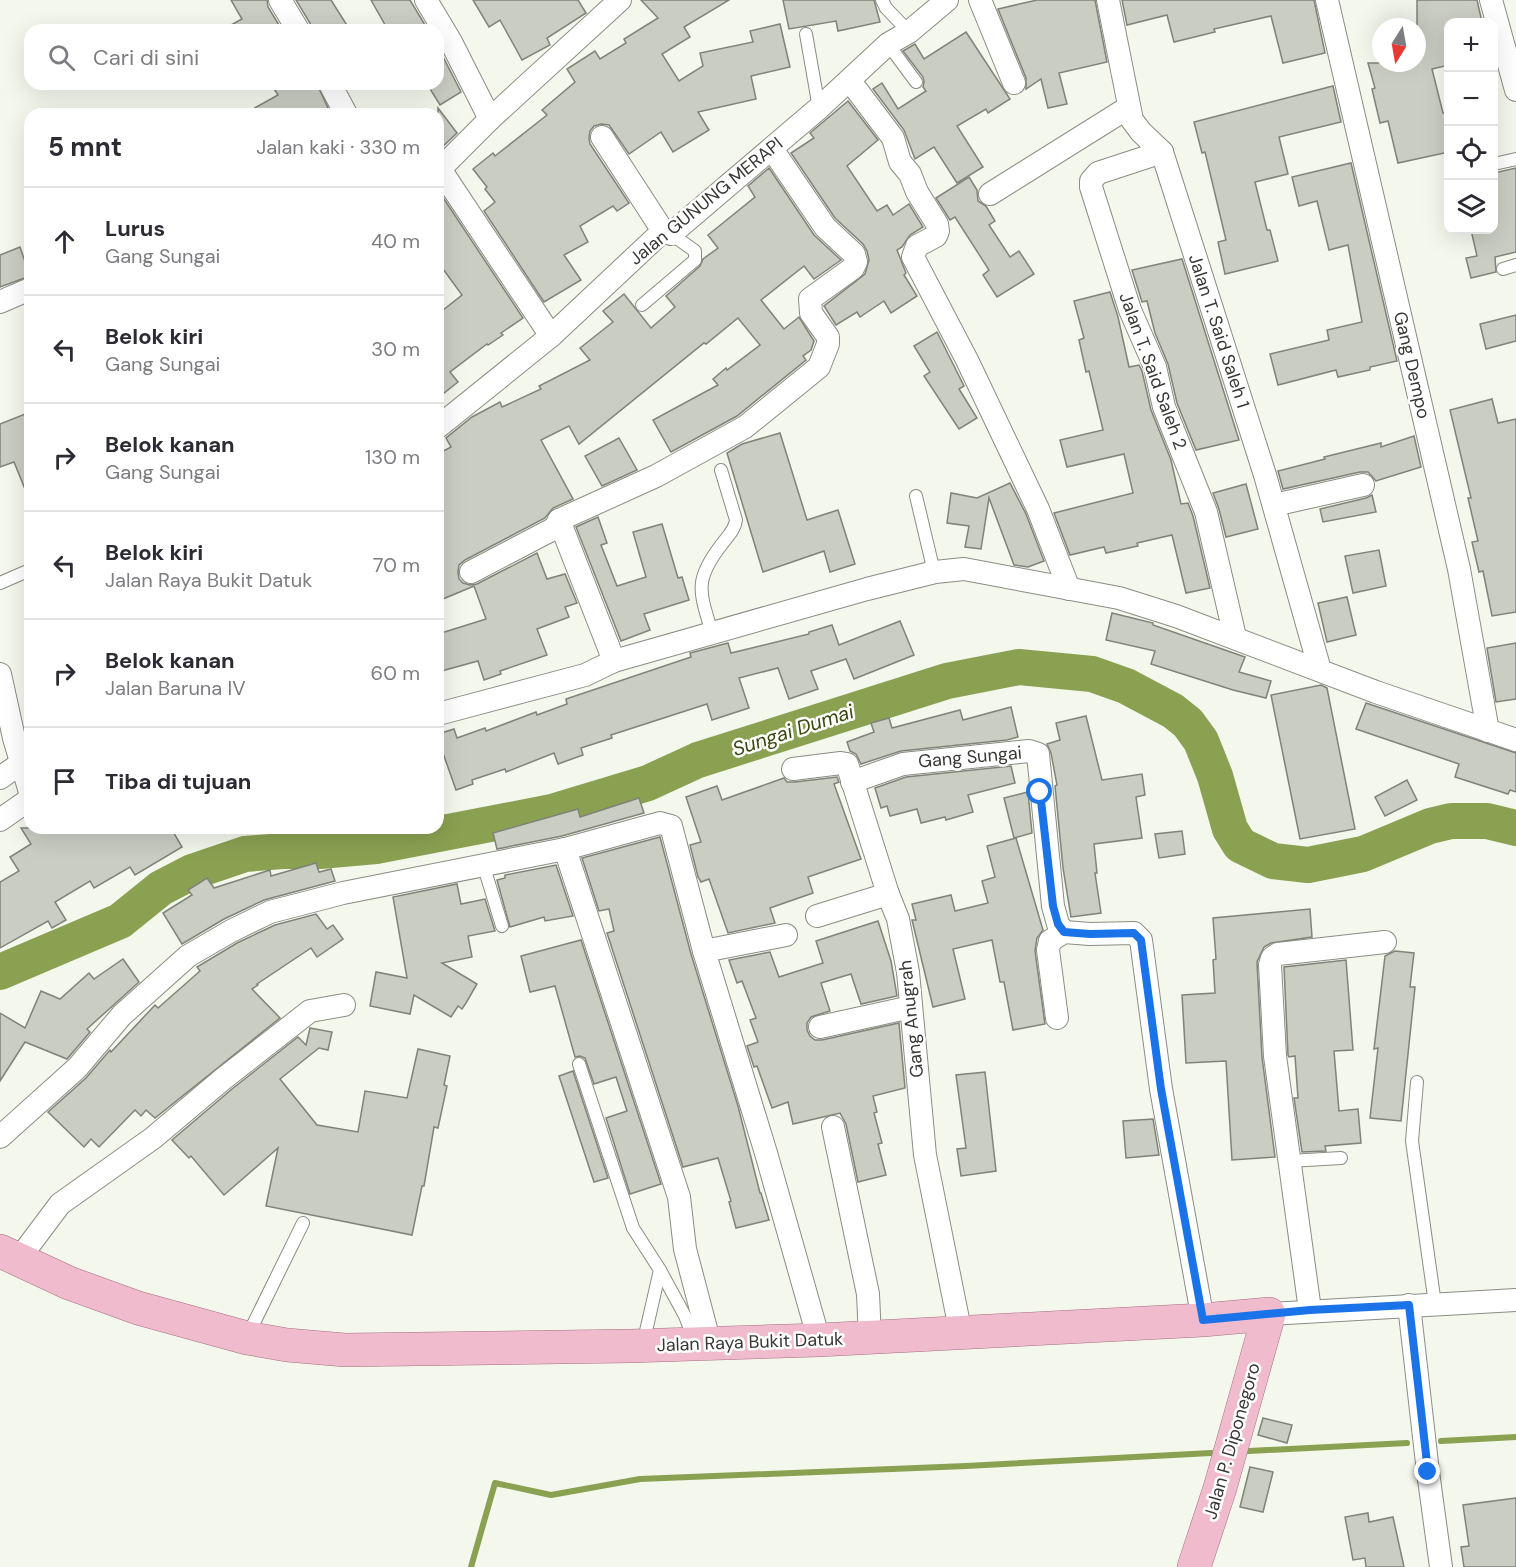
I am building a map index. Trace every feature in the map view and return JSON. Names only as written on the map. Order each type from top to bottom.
[{"type":"main road","name":"Jalan Raya Bukit Datuk","points":[[9,1255],[69,1283],[138,1308],[247,1338],[287,1345],[345,1350],[643,1346],[819,1340],[961,1334],[1269,1314]]},
{"type":"main road","name":"Jalan P. Diponegoro","points":[[1194,1567],[1220,1488],[1269,1314]]},
{"type":"street","points":[[280,0],[294,24]]},
{"type":"street","points":[[426,0],[440,24]]},
{"type":"street","points":[[444,165],[490,119],[620,0]]},
{"type":"street","name":"Jalan GUNUNG MERAPI","points":[[444,422],[551,336],[667,232],[772,149],[850,81],[888,44],[909,32],[946,0]]},
{"type":"street","points":[[980,0],[1014,83]]},
{"type":"street","name":"Jalan T. Said Saleh 1","points":[[1108,0],[1132,120],[1162,152],[1274,505],[1320,670]]},
{"type":"street","name":"Gang Dempo","points":[[1327,0],[1459,569],[1488,731]]},
{"type":"street","points":[[1491,0],[1507,23],[1516,90]]},
{"type":"street","points":[[444,30],[490,119]]},
{"type":"street","points":[[850,81],[892,138],[900,162],[910,174],[917,192],[937,224],[936,236],[917,246],[913,257],[967,360],[1038,509],[1069,589]]},
{"type":"street","points":[[333,90],[343,108]]},
{"type":"street","points":[[990,194],[1128,107]]},
{"type":"street","points":[[602,137],[667,232]]},
{"type":"street","points":[[471,572],[555,528],[559,520],[656,476],[746,427],[819,367],[828,344],[828,337],[811,313],[810,299],[853,268],[856,258],[825,227],[772,149]]},
{"type":"street","name":"Jalan T. Said Saleh 2","points":[[1162,152],[1098,173],[1091,182],[1091,187],[1130,310],[1155,367],[1164,406],[1206,512],[1235,637]]},
{"type":"street","points":[[444,177],[551,336]]},
{"type":"street","points":[[0,302],[24,292]]},
{"type":"street","points":[[1274,505],[1363,485]]},
{"type":"street","points":[[559,520],[614,662]]},
{"type":"street","points":[[444,712],[585,675],[614,662],[712,633],[867,589],[949,569],[979,570],[1119,598],[1235,637],[1516,740]]},
{"type":"street","points":[[0,674],[24,754]]},
{"type":"street","name":"Gang Sungai","points":[[852,782],[903,764],[1029,751],[1038,754],[1053,906],[1058,924],[1064,932]]},
{"type":"street","points":[[0,778],[24,762]]},
{"type":"street","name":"Gang Anugrah","points":[[793,769],[847,764],[898,919],[908,972],[925,1155],[961,1334]]},
{"type":"street","points":[[0,820],[24,803]]},
{"type":"street","points":[[0,1137],[77,1068],[122,1015],[188,956],[270,912],[343,893],[564,849],[660,823],[671,826],[704,951],[766,1153],[819,1340]]},
{"type":"street","points":[[564,849],[679,1197],[685,1249],[703,1344]]},
{"type":"street","points":[[817,916],[888,894]]},
{"type":"street","points":[[1057,1018],[1048,950],[1050,941],[1064,932],[1134,933],[1141,940],[1161,1089],[1203,1320]]},
{"type":"street","points":[[704,951],[786,934]]},
{"type":"street","points":[[1310,1310],[1275,1056],[1270,965],[1272,958],[1278,954],[1386,942]]},
{"type":"street","points":[[9,1255],[60,1204],[153,1138],[223,1079],[310,1011],[344,1005]]},
{"type":"street","points":[[820,1027],[911,1007]]},
{"type":"street","points":[[833,1127],[868,1294],[870,1338]]},
{"type":"street","name":"Jalan Raya Bukit Datuk","points":[[1269,1314],[1516,1300]]},
{"type":"street","points":[[1409,1305],[1441,1567]]},
{"type":"lane","points":[[882,0],[886,8],[909,32]]},
{"type":"lane","points":[[806,34],[819,108]]},
{"type":"lane","points":[[888,44],[916,82]]},
{"type":"lane","points":[[1498,163],[1516,159]]},
{"type":"lane","points":[[642,305],[695,260],[695,251],[667,232]]},
{"type":"lane","points":[[1503,269],[1516,265]]},
{"type":"lane","points":[[712,633],[700,592],[703,577],[711,559],[735,527],[736,520],[721,470]]},
{"type":"lane","points":[[916,496],[934,572]]},
{"type":"lane","points":[[0,584],[24,573]]},
{"type":"lane","points":[[483,864],[502,926]]},
{"type":"lane","points":[[579,1064],[633,1228],[703,1344]]},
{"type":"lane","points":[[1417,1082],[1412,1141],[1435,1304]]},
{"type":"lane","points":[[1289,1161],[1341,1158]]},
{"type":"lane","points":[[247,1338],[303,1223]]},
{"type":"lane","points":[[643,1346],[660,1270]]},
{"type":"building","points":[[231,0],[267,0],[268,7],[278,24],[233,24],[242,19]]},
{"type":"building","points":[[296,0],[331,0],[346,24],[310,24]]},
{"type":"building","points":[[371,0],[410,0],[424,24],[385,24]]},
{"type":"building","points":[[473,0],[578,0],[586,13],[547,38],[550,45],[522,60],[500,20],[489,27]]},
{"type":"building","points":[[641,0],[729,0],[684,27],[690,37],[662,54],[679,81],[703,66],[700,53],[753,42],[750,31],[780,24],[790,67],[751,76],[756,99],[698,112],[709,130],[673,152],[661,132],[629,154],[609,125],[594,126],[590,131],[590,144],[629,203],[617,211],[613,206],[580,226],[588,242],[564,255],[581,280],[544,302],[484,211],[495,202],[473,169],[493,153],[495,156],[547,115],[542,110],[575,82],[567,69],[595,51],[600,59],[626,43],[624,39],[658,18]]},
{"type":"building","points":[[783,0],[874,0],[880,22],[838,31],[836,21],[789,29]]},
{"type":"building","points":[[1037,0],[1095,0],[1107,62],[1059,73],[1067,104],[1048,108],[1041,79],[1026,89],[1026,78],[998,9]]},
{"type":"building","points":[[1122,0],[1314,0],[1325,53],[1283,63],[1271,16],[1214,29],[1215,32],[1174,42],[1167,15],[1127,25]]},
{"type":"building","points":[[1417,0],[1477,0],[1481,18],[1444,18],[1444,66],[1432,69],[1444,113],[1444,153],[1398,163],[1388,121],[1380,123],[1372,89],[1375,88],[1368,63],[1372,63],[1372,72],[1426,72],[1426,18],[1417,18]]},
{"type":"building","points":[[966,32],[1010,99],[988,113],[986,109],[957,126],[983,167],[957,183],[934,147],[915,159],[904,130],[873,89],[882,83],[898,109],[926,91],[923,87],[923,77],[903,51],[915,44],[924,59]]},
{"type":"building","points":[[444,59],[461,92],[440,105],[431,90],[444,90]]},
{"type":"building","points":[[1333,86],[1341,122],[1279,137],[1288,174],[1255,182],[1267,230],[1270,230],[1278,261],[1225,274],[1218,242],[1226,240],[1205,152],[1202,153],[1194,122]]},
{"type":"building","points":[[275,90],[320,90],[328,108],[255,108],[278,95]]},
{"type":"building","points":[[848,101],[878,140],[847,166],[877,211],[887,205],[893,215],[909,204],[923,227],[910,235],[902,247],[897,250],[906,273],[904,275],[917,296],[891,313],[884,301],[860,317],[857,312],[836,325],[824,306],[865,274],[869,260],[867,251],[863,244],[835,218],[791,153],[814,138],[810,133]]},
{"type":"building","points":[[444,116],[457,133],[444,145]]},
{"type":"building","points":[[1351,163],[1397,361],[1338,377],[1336,370],[1278,385],[1270,354],[1329,340],[1327,330],[1362,322],[1348,245],[1329,250],[1317,201],[1299,206],[1292,177]]},
{"type":"building","points":[[769,168],[814,235],[841,260],[814,279],[804,266],[761,300],[784,329],[799,317],[814,341],[811,350],[803,356],[806,360],[737,416],[671,452],[653,420],[718,385],[713,379],[760,345],[738,318],[579,444],[569,426],[541,440],[573,499],[553,508],[545,518],[465,560],[459,565],[459,579],[470,585],[477,584],[537,553],[547,579],[565,574],[577,603],[565,607],[569,617],[537,629],[547,655],[500,671],[501,674],[484,680],[478,661],[444,670],[444,632],[486,619],[474,586],[444,598],[444,451],[451,447],[446,438],[472,417],[500,402],[502,407],[541,389],[539,386],[590,360],[580,348],[613,322],[603,311],[624,294],[651,328],[675,307],[666,296],[700,266],[703,259],[718,248],[708,235],[755,197],[748,186]]},
{"type":"building","points":[[1516,168],[1516,252],[1495,257],[1496,272],[1471,278],[1466,258],[1477,256],[1472,234],[1498,234],[1498,172]]},
{"type":"building","points":[[969,177],[977,190],[978,201],[986,206],[995,221],[989,225],[1010,257],[1019,251],[1034,274],[997,297],[983,275],[989,270],[955,217],[950,220],[936,198]]},
{"type":"building","points":[[444,199],[523,318],[450,372],[458,382],[444,393],[444,309],[462,295],[444,270]]},
{"type":"building","points":[[20,247],[24,259],[24,278],[0,287],[0,255]]},
{"type":"building","points":[[1182,259],[1239,440],[1196,450],[1177,403],[1168,364],[1155,333],[1147,301],[1142,302],[1132,270]]},
{"type":"building","points":[[1110,292],[1129,367],[1139,365],[1142,371],[1151,410],[1171,460],[1181,504],[1188,503],[1193,516],[1210,588],[1186,593],[1172,535],[1106,553],[1104,547],[1070,555],[1054,513],[1133,493],[1124,454],[1067,467],[1060,440],[1103,430],[1089,371],[1086,372],[1079,340],[1084,338],[1074,301]]},
{"type":"building","points":[[1516,315],[1516,341],[1486,349],[1480,324]]},
{"type":"building","points":[[937,332],[964,386],[959,389],[977,418],[959,429],[924,376],[930,372],[914,346]]},
{"type":"building","points":[[1492,399],[1498,423],[1516,419],[1516,612],[1492,616],[1483,571],[1479,572],[1472,542],[1478,541],[1468,498],[1471,498],[1450,410]]},
{"type":"building","points":[[24,414],[24,487],[14,462],[0,467],[0,424]]},
{"type":"building","points":[[780,433],[807,520],[838,510],[855,564],[830,572],[824,551],[763,572],[727,453],[742,444]]},
{"type":"building","points":[[1414,436],[1421,467],[1376,481],[1368,472],[1360,472],[1283,489],[1278,471],[1381,443],[1381,447]]},
{"type":"building","points":[[619,438],[637,470],[602,486],[585,456]]},
{"type":"building","points":[[1010,483],[1026,514],[1044,561],[1028,567],[1014,565],[989,498],[981,549],[965,547],[969,526],[947,523],[951,493],[977,498]]},
{"type":"building","points":[[1246,484],[1258,529],[1226,537],[1213,493]]},
{"type":"building","points":[[1372,495],[1376,512],[1323,522],[1320,509]]},
{"type":"building","points":[[598,517],[607,543],[601,545],[617,586],[646,577],[633,532],[662,524],[678,578],[682,577],[689,600],[644,614],[650,630],[621,641],[576,527]]},
{"type":"building","points":[[1379,550],[1386,586],[1353,593],[1345,556]]},
{"type":"building","points":[[1347,597],[1356,635],[1327,642],[1318,603]]},
{"type":"building","points":[[1112,613],[1153,623],[1153,625],[1245,657],[1239,672],[1271,681],[1266,698],[1151,664],[1155,651],[1106,640]]},
{"type":"building","points":[[900,621],[914,655],[854,679],[846,659],[811,671],[818,689],[789,699],[778,668],[739,678],[749,708],[712,720],[707,704],[611,735],[612,738],[581,748],[583,755],[558,764],[554,753],[506,772],[505,769],[472,780],[473,784],[456,790],[444,756],[444,732],[454,729],[457,738],[485,728],[486,731],[536,712],[537,715],[567,704],[566,699],[691,657],[690,653],[728,643],[731,653],[809,634],[809,632],[832,625],[839,645]]},
{"type":"building","points":[[1516,643],[1516,699],[1496,702],[1487,648]]},
{"type":"building","points":[[1321,685],[1327,688],[1355,829],[1300,839],[1271,695]]},
{"type":"building","points":[[1366,703],[1516,753],[1516,792],[1510,790],[1508,794],[1455,777],[1459,764],[1356,729]]},
{"type":"building","points":[[1011,707],[1018,737],[1007,740],[901,751],[861,764],[856,754],[850,751],[847,742],[874,732],[871,723],[889,718],[892,728],[960,710],[963,720]]},
{"type":"building","points":[[1086,716],[1102,780],[1142,774],[1145,795],[1136,797],[1142,838],[1094,844],[1097,873],[1095,873],[1101,913],[1071,917],[1063,868],[1055,786],[1057,785],[1047,744],[1060,740],[1056,723]]},
{"type":"building","points":[[1011,766],[1015,783],[968,795],[973,812],[946,820],[945,817],[921,823],[917,809],[890,816],[887,806],[881,808],[875,788],[906,777]]},
{"type":"building","points":[[837,777],[839,782],[834,784],[861,859],[808,877],[813,893],[770,908],[775,923],[728,933],[709,879],[701,882],[698,877],[690,845],[701,842],[686,797],[717,786],[722,800],[784,778],[787,782],[795,782]]},
{"type":"building","points":[[1407,780],[1417,800],[1385,816],[1375,797]]},
{"type":"building","points":[[1028,792],[1032,833],[1014,838],[1004,798]]},
{"type":"building","points":[[639,798],[644,813],[562,836],[497,849],[493,833],[578,809],[580,817]]},
{"type":"building","points":[[1182,831],[1185,854],[1159,858],[1155,834]]},
{"type":"building","points":[[25,834],[174,834],[182,847],[135,875],[130,867],[94,888],[90,881],[55,902],[66,920],[52,928],[48,921],[0,948],[0,882],[19,871],[10,857],[31,844]]},
{"type":"building","points":[[660,837],[691,954],[738,1106],[769,1220],[736,1228],[729,1202],[731,1201],[718,1158],[683,1167],[607,933],[614,931],[609,909],[599,911],[582,858]]},
{"type":"building","points":[[1016,838],[1043,930],[1037,938],[1035,951],[1045,1024],[1013,1030],[1004,982],[1000,982],[992,940],[953,949],[965,999],[933,1007],[912,920],[916,920],[912,904],[951,895],[955,911],[988,903],[982,881],[995,877],[987,846]]},
{"type":"building","points":[[316,863],[319,872],[331,869],[335,881],[264,900],[224,919],[182,944],[163,913],[192,895],[188,890],[207,878],[214,888],[270,870],[271,876]]},
{"type":"building","points":[[556,865],[573,916],[545,921],[544,917],[510,927],[497,880],[505,878],[505,875]]},
{"type":"building","points":[[457,884],[461,904],[485,899],[495,931],[468,936],[472,957],[442,963],[477,984],[462,1009],[458,1006],[451,1017],[414,995],[410,1014],[370,1006],[376,972],[407,978],[393,897]]},
{"type":"building","points":[[1310,909],[1312,937],[1271,943],[1264,947],[1257,962],[1262,1057],[1275,1157],[1232,1160],[1226,1061],[1186,1063],[1182,995],[1215,993],[1213,960],[1216,959],[1213,918]]},
{"type":"building","points":[[316,914],[327,929],[333,925],[343,939],[317,957],[311,948],[257,984],[252,989],[280,1018],[155,1118],[146,1110],[141,1116],[135,1110],[99,1147],[91,1139],[84,1147],[48,1112],[86,1078],[155,1005],[158,1008],[200,971],[197,967],[237,943],[275,925]]},
{"type":"building","points":[[878,921],[891,961],[897,996],[861,1004],[851,974],[821,983],[830,1011],[811,1017],[807,1023],[810,1036],[815,1040],[822,1040],[899,1023],[905,1088],[873,1096],[877,1112],[874,1113],[882,1143],[878,1144],[886,1175],[858,1182],[846,1124],[840,1113],[793,1124],[788,1102],[772,1108],[747,1046],[758,1042],[750,1020],[756,1018],[742,981],[737,983],[729,960],[770,952],[779,977],[823,963],[816,941]]},
{"type":"building","points":[[581,940],[661,1184],[630,1194],[606,1118],[627,1111],[616,1077],[594,1084],[585,1058],[575,1057],[555,986],[530,992],[521,956]]},
{"type":"building","points":[[1395,951],[1414,953],[1410,987],[1415,987],[1401,1121],[1370,1118],[1378,1048],[1374,1049],[1385,956]]},
{"type":"building","points":[[123,959],[139,982],[87,1029],[90,1032],[67,1059],[25,1042],[0,1081],[0,1013],[25,1028],[41,991],[60,999],[89,973],[94,979]]},
{"type":"building","points":[[1346,960],[1353,1050],[1334,1051],[1339,1111],[1358,1109],[1361,1143],[1325,1146],[1326,1151],[1302,1152],[1294,1098],[1298,1098],[1295,1056],[1289,1057],[1288,1055],[1284,967]]},
{"type":"building","points":[[310,1028],[332,1032],[328,1050],[319,1048],[280,1079],[317,1125],[358,1132],[365,1091],[407,1098],[418,1049],[450,1056],[444,1085],[447,1086],[438,1128],[434,1127],[424,1186],[422,1186],[412,1235],[266,1206],[278,1148],[224,1195],[191,1156],[189,1158],[172,1140],[298,1037],[306,1045]]},
{"type":"building","points":[[573,1071],[608,1178],[594,1182],[559,1076]]},
{"type":"building","points":[[985,1072],[996,1171],[961,1176],[957,1149],[966,1148],[956,1075]]},
{"type":"building","points":[[1153,1119],[1159,1155],[1126,1158],[1123,1121]]},
{"type":"building","points":[[1263,1418],[1292,1425],[1287,1443],[1258,1435]]},
{"type":"building","points":[[1250,1467],[1273,1472],[1263,1512],[1240,1507]]},
{"type":"building","points":[[1516,1498],[1516,1567],[1464,1567],[1461,1547],[1469,1546],[1463,1505]]},
{"type":"building","points":[[1368,1513],[1369,1522],[1393,1517],[1404,1567],[1366,1567],[1365,1558],[1353,1560],[1345,1517]]},
{"type":"waterway","name":"Sungai Dumai","points":[[444,833],[552,812],[648,783],[698,760],[947,681],[1019,667],[1092,674],[1126,686],[1173,711],[1188,723],[1201,741],[1215,776],[1230,829],[1240,845],[1273,861],[1308,865],[1363,854],[1430,826],[1451,821],[1487,821],[1516,828]]},
{"type":"waterway","name":"Sungai Dumai","points":[[0,972],[120,921],[161,888],[192,872],[245,854],[376,846],[438,834]]},
{"type":"waterway","points":[[1441,1441],[1516,1437]]},
{"type":"waterway","points":[[1249,1451],[1407,1443]]},
{"type":"waterway","points":[[471,1567],[495,1483],[551,1495],[640,1479],[966,1466],[1211,1453]]},
{"type":"route","points":[[1040,792],[1053,906],[1058,924],[1064,932],[1090,934],[1127,932],[1138,934],[1141,940],[1161,1089],[1203,1320],[1310,1310],[1409,1305],[1428,1472]]}]
